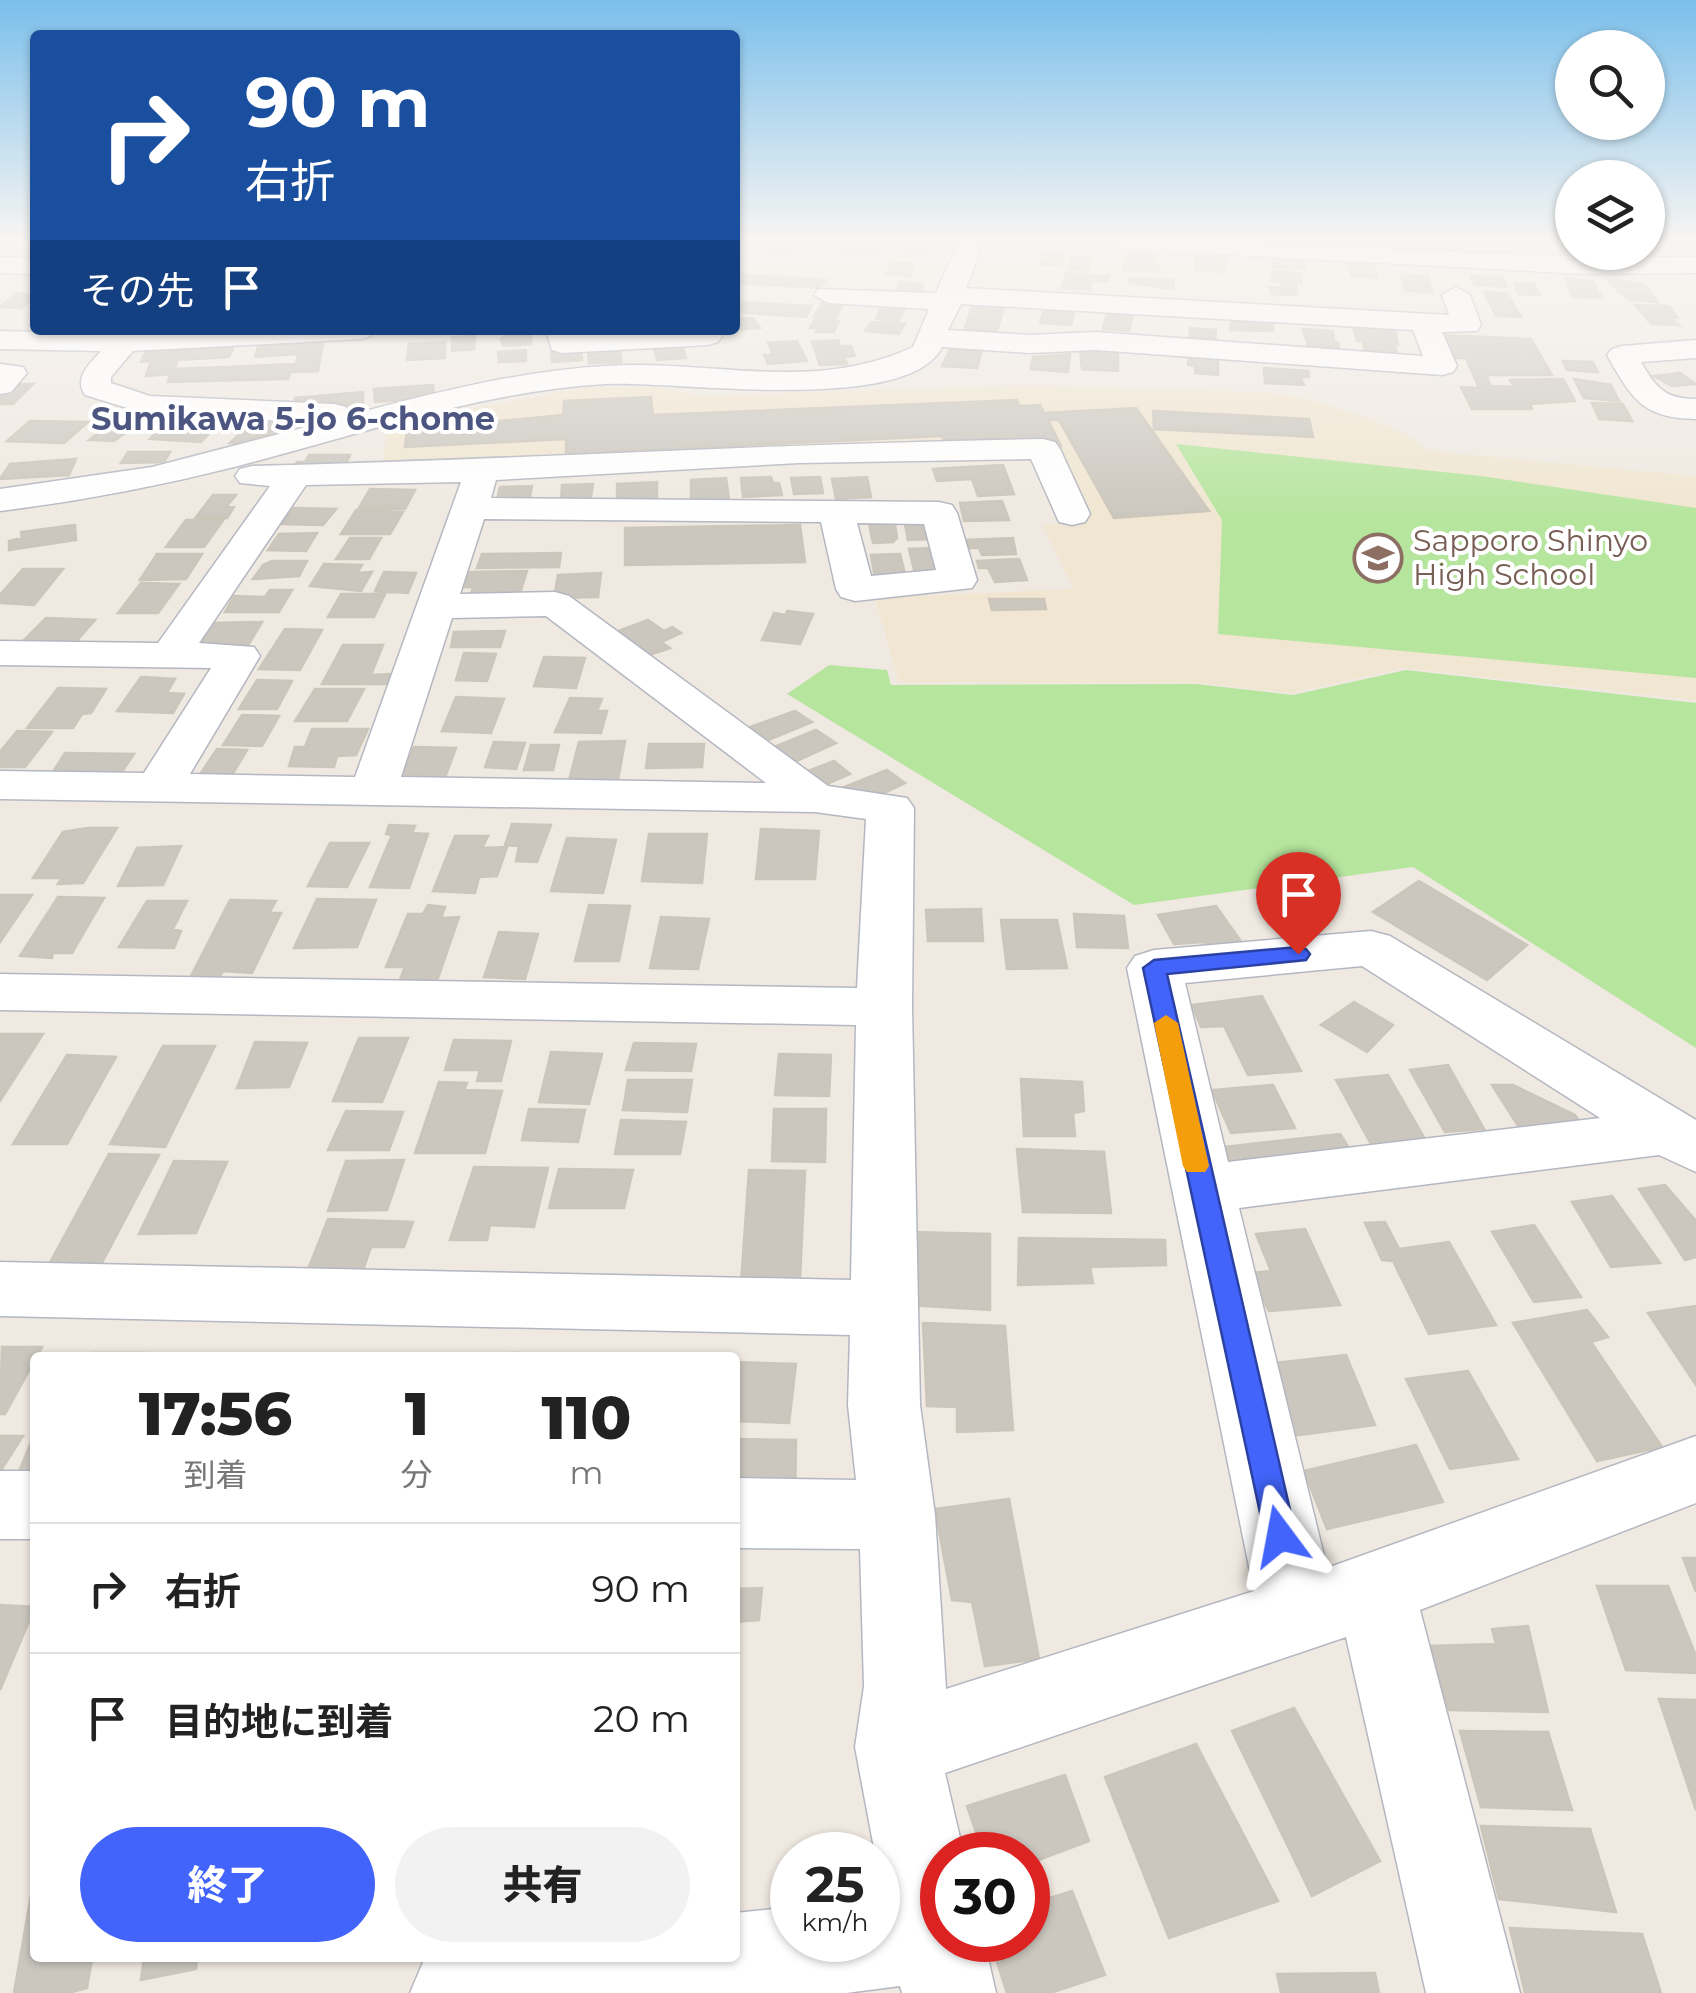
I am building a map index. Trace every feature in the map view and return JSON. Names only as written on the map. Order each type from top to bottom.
[{"type":"street","points":[[916,334],[1029,344],[1096,341],[1448,379],[1429,334]]},
{"type":"street","points":[[39,335],[124,343],[174,335]]},
{"type":"street","points":[[561,335],[562,344],[681,335]]},
{"type":"street","points":[[707,335],[714,380]]},
{"type":"street","points":[[101,488],[505,390],[605,375],[796,382],[857,374],[914,359],[926,352],[933,336]]},
{"type":"street","points":[[124,343],[96,376],[96,388],[147,404],[235,412]]},
{"type":"street","points":[[1696,348],[1622,355],[1648,398],[1665,410],[1696,409]]},
{"type":"street","points":[[0,373],[12,373],[0,385]]},
{"type":"street","points":[[108,416],[235,412],[390,416]]},
{"type":"street","points":[[478,489],[799,454],[1042,449],[1072,514]]},
{"type":"street","points":[[170,655],[296,474]]},
{"type":"street","points":[[0,500],[101,488],[296,474],[836,510]]},
{"type":"street","points":[[374,791],[478,489]]},
{"type":"street","points":[[436,606],[555,604],[815,798]]},
{"type":"street","points":[[0,653],[239,656],[159,787]]},
{"type":"street","points":[[0,784],[815,798],[890,808],[884,1007],[884,1405],[897,1515],[905,1686],[897,1748],[942,1964],[458,1993]]},
{"type":"street","points":[[1472,1993],[1336,1602],[1201,1189],[1154,968],[1370,948],[1682,1141]]},
{"type":"street","points":[[0,992],[884,1007]]},
{"type":"street","points":[[1201,1189],[1682,1141]]},
{"type":"street","points":[[0,1289],[884,1308]]},
{"type":"street","points":[[897,1748],[1336,1602],[1696,1470]]},
{"type":"street","points":[[0,1505],[30,1505]]},
{"type":"street","points":[[740,1513],[897,1515]]},
{"type":"shaded area","name":"Sapporo Shinyo High School","points":[[1024,385],[1267,392],[1312,400],[1373,420],[1404,433],[1429,451],[1696,476],[1696,700],[1403,668],[1291,693],[1198,683],[899,682],[875,598],[1074,589],[1043,526],[1088,519],[1058,452],[382,474],[387,430],[470,409],[583,388],[649,386],[703,396]]},
{"type":"green space","points":[[1176,444],[1481,476],[1696,508],[1696,678],[1218,634],[1222,520]]},
{"type":"green space","points":[[829,665],[887,670],[891,685],[1196,684],[1293,695],[1406,670],[1696,703],[1696,1048],[1413,867],[1134,905],[787,694]]},
{"type":"building","points":[[963,334],[996,334],[994,339],[962,338]]},
{"type":"building","points":[[1190,334],[1216,334],[1215,345],[1190,343]]},
{"type":"building","points":[[1304,334],[1333,334],[1334,340],[1305,338]]},
{"type":"building","points":[[1355,334],[1396,334],[1398,344],[1357,341]]},
{"type":"building","points":[[506,335],[531,335],[531,344],[503,346],[501,339]]},
{"type":"building","points":[[1443,335],[1531,339],[1552,375],[1487,375],[1490,386],[1514,387],[1510,380],[1563,379],[1575,401],[1530,404],[1532,409],[1472,409],[1461,387],[1479,388],[1466,358],[1452,358]]},
{"type":"building","points":[[475,336],[474,349],[452,351],[452,337]]},
{"type":"building","points":[[839,340],[839,346],[851,346],[855,356],[844,357],[847,364],[820,365],[812,342]]},
{"type":"building","points":[[1307,340],[1338,342],[1339,350],[1308,352]]},
{"type":"building","points":[[797,341],[807,361],[768,364],[764,355],[773,355],[768,343]]},
{"type":"building","points":[[445,342],[445,358],[407,360],[409,344]]},
{"type":"building","points":[[1363,342],[1395,345],[1399,363],[1365,357]]},
{"type":"building","points":[[323,344],[318,371],[291,372],[288,379],[168,382],[170,374],[146,376],[151,361],[141,362],[146,351],[234,346],[229,357],[177,360],[175,369],[296,364],[298,354],[255,357],[258,346]]},
{"type":"building","points":[[682,345],[686,358],[657,360],[654,347]]},
{"type":"building","points":[[620,347],[621,362],[589,363],[588,349]]},
{"type":"building","points":[[951,348],[982,350],[977,368],[942,366]]},
{"type":"building","points":[[526,350],[526,361],[499,362],[498,352]]},
{"type":"building","points":[[1080,350],[1118,353],[1118,371],[1082,369]]},
{"type":"building","points":[[581,351],[582,360],[552,362],[551,352]]},
{"type":"building","points":[[1070,354],[1068,372],[1031,369],[1033,357]]},
{"type":"building","points":[[1189,356],[1218,358],[1218,375],[1195,373],[1195,366],[1188,365]]},
{"type":"building","points":[[1563,361],[1593,362],[1598,372],[1567,370]]},
{"type":"building","points":[[1264,368],[1308,371],[1309,377],[1300,377],[1304,385],[1265,383]]},
{"type":"building","points":[[1680,373],[1696,384],[1672,386],[1654,376]]},
{"type":"building","points":[[1574,379],[1611,385],[1619,401],[1584,398]]},
{"type":"building","points":[[10,384],[33,384],[13,404],[0,404],[0,394]]},
{"type":"building","points":[[433,385],[434,398],[375,402],[374,389]]},
{"type":"building","points":[[363,392],[363,404],[296,409],[295,398]]},
{"type":"building","points":[[651,397],[653,415],[1017,400],[1019,406],[1040,405],[1044,413],[1136,408],[1209,511],[1114,518],[1059,420],[1048,420],[1061,446],[948,449],[942,436],[566,454],[566,439],[405,447],[407,430],[563,415],[564,401]]},
{"type":"building","points":[[1592,403],[1623,404],[1632,421],[1599,419]]},
{"type":"building","points":[[1153,411],[1309,419],[1313,437],[1154,429]]},
{"type":"building","points":[[30,421],[88,422],[64,443],[7,441]]},
{"type":"building","points":[[115,421],[140,423],[114,441],[89,440]]},
{"type":"building","points":[[252,422],[282,424],[278,429],[289,429],[282,436],[254,438],[248,444],[230,443]]},
{"type":"building","points":[[162,425],[216,426],[201,442],[150,439]]},
{"type":"building","points":[[128,452],[170,452],[164,462],[121,463]]},
{"type":"building","points":[[309,455],[350,455],[344,468],[294,470],[297,462],[305,462]]},
{"type":"building","points":[[76,459],[69,475],[0,479],[10,464]]},
{"type":"building","points":[[1003,465],[1014,494],[978,496],[972,479],[937,481],[933,469]]},
{"type":"building","points":[[771,477],[773,483],[779,483],[782,495],[743,497],[741,478]]},
{"type":"building","points":[[820,477],[823,493],[794,494],[791,478]]},
{"type":"building","points":[[867,477],[871,497],[836,499],[832,479]]},
{"type":"building","points":[[726,478],[729,500],[691,501],[691,480]]},
{"type":"building","points":[[657,482],[657,505],[617,507],[617,484]]},
{"type":"building","points":[[593,484],[590,502],[561,503],[562,485]]},
{"type":"building","points":[[532,486],[529,503],[496,504],[500,487]]},
{"type":"building","points":[[370,489],[415,490],[405,509],[359,508]]},
{"type":"building","points":[[213,495],[236,495],[227,506],[234,507],[227,518],[196,517]]},
{"type":"building","points":[[1002,501],[1009,520],[964,521],[960,503]]},
{"type":"building","points":[[294,508],[336,509],[323,525],[281,524]]},
{"type":"building","points":[[356,510],[403,512],[390,534],[341,534]]},
{"type":"building","points":[[894,518],[897,538],[893,542],[873,543],[868,519]]},
{"type":"building","points":[[927,518],[932,539],[908,540],[904,519]]},
{"type":"building","points":[[224,519],[204,547],[166,547],[186,520]]},
{"type":"building","points":[[75,525],[76,540],[9,550],[9,541],[22,538],[21,532]]},
{"type":"building","points":[[800,525],[805,562],[625,565],[625,528]]},
{"type":"building","points":[[317,533],[306,551],[268,550],[279,534]]},
{"type":"building","points":[[350,538],[381,538],[369,559],[336,559]]},
{"type":"building","points":[[1013,538],[1016,554],[982,555],[979,548],[970,548],[967,540]]},
{"type":"building","points":[[934,548],[938,567],[915,574],[909,549]]},
{"type":"building","points":[[561,553],[559,567],[477,568],[482,554]]},
{"type":"building","points":[[157,554],[202,554],[186,579],[140,580]]},
{"type":"building","points":[[900,554],[905,574],[875,578],[871,555]]},
{"type":"building","points":[[1019,559],[1027,580],[995,582],[988,568],[979,568],[977,561]]},
{"type":"building","points":[[272,561],[307,561],[299,576],[253,579],[263,565]]},
{"type":"building","points":[[324,564],[362,565],[357,573],[372,572],[361,591],[310,586]]},
{"type":"building","points":[[23,569],[63,569],[34,605],[0,603],[0,595]]},
{"type":"building","points":[[527,571],[517,603],[468,605],[473,587],[465,587],[469,572]]},
{"type":"building","points":[[384,572],[416,573],[408,593],[375,591]]},
{"type":"building","points":[[601,573],[598,597],[554,598],[558,575]]},
{"type":"building","points":[[141,583],[179,584],[158,613],[118,613]]},
{"type":"building","points":[[270,590],[292,590],[279,612],[225,612],[234,596],[265,597]]},
{"type":"building","points":[[341,594],[385,594],[374,617],[328,617]]},
{"type":"building","points":[[989,599],[1044,599],[1046,609],[992,610]]},
{"type":"building","points":[[787,611],[813,614],[800,644],[762,640],[774,613],[786,615]]},
{"type":"building","points":[[46,618],[95,620],[67,652],[14,650]]},
{"type":"building","points":[[648,620],[664,631],[672,627],[681,633],[661,642],[670,648],[634,660],[602,637]]},
{"type":"building","points":[[262,622],[247,647],[199,648],[213,623]]},
{"type":"building","points":[[285,629],[322,630],[300,670],[259,669]]},
{"type":"building","points":[[505,631],[500,647],[451,647],[454,632]]},
{"type":"building","points":[[343,645],[383,645],[371,675],[392,674],[389,684],[322,684]]},
{"type":"building","points":[[464,653],[496,654],[487,681],[456,680]]},
{"type":"building","points":[[544,657],[585,658],[576,688],[534,686]]},
{"type":"building","points":[[141,677],[175,679],[167,693],[184,694],[173,713],[117,711]]},
{"type":"building","points":[[257,680],[292,681],[277,709],[239,709]]},
{"type":"building","points":[[58,688],[106,689],[91,713],[82,714],[73,728],[27,728]]},
{"type":"building","points":[[315,689],[364,689],[347,721],[295,721]]},
{"type":"building","points":[[456,697],[504,699],[491,733],[442,731]]},
{"type":"building","points":[[570,698],[602,699],[597,711],[607,711],[601,733],[555,732]]},
{"type":"building","points":[[795,711],[812,722],[756,745],[739,731]]},
{"type":"building","points":[[242,715],[279,716],[262,746],[223,745]]},
{"type":"building","points":[[312,729],[368,729],[356,755],[337,756],[334,767],[289,766],[295,747],[305,747]]},
{"type":"building","points":[[816,730],[836,743],[790,764],[769,749]]},
{"type":"building","points":[[17,731],[52,732],[25,767],[0,767],[0,752]]},
{"type":"building","points":[[625,741],[618,780],[599,780],[564,800],[579,742]]},
{"type":"building","points":[[494,742],[525,743],[516,769],[485,767]]},
{"type":"building","points":[[649,744],[704,744],[702,767],[646,768]]},
{"type":"building","points":[[531,745],[559,745],[553,770],[524,770]]},
{"type":"building","points":[[414,747],[456,748],[440,791],[396,789]]},
{"type":"building","points":[[217,749],[247,750],[229,780],[197,779]]},
{"type":"building","points":[[65,753],[134,754],[117,779],[44,786]]},
{"type":"building","points":[[834,761],[850,774],[820,787],[803,773]]},
{"type":"building","points":[[887,770],[905,783],[850,809],[829,793]]},
{"type":"building","points":[[512,824],[551,825],[537,862],[516,861],[519,846],[505,845]]},
{"type":"building","points":[[389,825],[415,826],[412,833],[428,834],[409,888],[370,887],[392,835],[386,834]]},
{"type":"building","points":[[117,828],[83,883],[58,884],[62,878],[33,878],[63,832]]},
{"type":"building","points":[[761,829],[819,831],[815,879],[756,879]]},
{"type":"building","points":[[649,834],[707,834],[702,883],[642,881]]},
{"type":"building","points":[[455,836],[488,836],[482,848],[507,847],[497,876],[479,877],[475,893],[433,891]]},
{"type":"building","points":[[567,838],[616,840],[603,893],[551,891]]},
{"type":"building","points":[[330,843],[369,843],[347,887],[308,886]]},
{"type":"building","points":[[181,846],[163,885],[118,886],[137,848]]},
{"type":"building","points":[[1419,881],[1527,945],[1487,980],[1373,912]]},
{"type":"building","points":[[0,895],[32,895],[0,942]]},
{"type":"building","points":[[58,897],[104,898],[72,953],[53,953],[52,958],[20,956]]},
{"type":"building","points":[[317,899],[376,900],[357,947],[294,948]]},
{"type":"building","points":[[230,900],[276,901],[269,913],[281,913],[252,973],[223,971],[216,983],[188,982]]},
{"type":"building","points":[[147,901],[187,901],[173,929],[181,931],[174,948],[119,947]]},
{"type":"building","points":[[428,905],[445,907],[441,918],[459,917],[437,981],[399,982],[405,967],[386,967],[408,914],[423,914]]},
{"type":"building","points":[[589,905],[630,906],[619,961],[575,961]]},
{"type":"building","points":[[1216,906],[1249,953],[1218,955],[1205,942],[1174,944],[1158,915]]},
{"type":"building","points":[[1298,908],[1325,949],[1292,953],[1268,913]]},
{"type":"building","points":[[981,909],[983,941],[928,941],[926,910]]},
{"type":"building","points":[[1074,914],[1124,916],[1128,948],[1077,947]]},
{"type":"building","points":[[661,917],[709,919],[698,969],[650,968]]},
{"type":"building","points":[[1001,920],[1057,920],[1067,968],[1007,969]]},
{"type":"building","points":[[499,932],[538,934],[525,979],[484,977]]},
{"type":"building","points":[[1262,996],[1301,1071],[1248,1075],[1224,1026],[1201,1027],[1192,1005]]},
{"type":"building","points":[[1354,1002],[1393,1025],[1367,1052],[1321,1025]]},
{"type":"building","points":[[0,1034],[43,1034],[0,1101]]},
{"type":"building","points":[[359,1038],[408,1038],[382,1102],[333,1101]]},
{"type":"building","points":[[454,1040],[511,1041],[501,1081],[477,1081],[480,1070],[445,1070]]},
{"type":"building","points":[[255,1042],[307,1043],[289,1087],[237,1088]]},
{"type":"building","points":[[634,1043],[696,1044],[691,1071],[626,1070]]},
{"type":"building","points":[[163,1046],[215,1046],[165,1147],[110,1144]]},
{"type":"building","points":[[551,1052],[602,1054],[589,1104],[539,1102]]},
{"type":"building","points":[[779,1054],[831,1055],[829,1096],[775,1095]]},
{"type":"building","points":[[67,1055],[116,1057],[67,1144],[13,1144]]},
{"type":"building","points":[[1448,1065],[1484,1129],[1445,1132],[1410,1070]]},
{"type":"building","points":[[1388,1075],[1444,1172],[1389,1177],[1336,1080]]},
{"type":"building","points":[[1021,1079],[1082,1082],[1084,1111],[1073,1113],[1075,1136],[1024,1136]]},
{"type":"building","points":[[628,1080],[692,1080],[687,1112],[623,1110]]},
{"type":"building","points":[[439,1082],[467,1083],[464,1090],[502,1091],[485,1153],[415,1153]]},
{"type":"building","points":[[1273,1085],[1295,1128],[1231,1133],[1212,1090]]},
{"type":"building","points":[[1492,1085],[1513,1085],[1575,1115],[1590,1137],[1529,1143]]},
{"type":"building","points":[[529,1109],[585,1110],[578,1142],[522,1140]]},
{"type":"building","points":[[774,1109],[826,1109],[825,1162],[772,1161]]},
{"type":"building","points":[[346,1111],[403,1112],[389,1150],[328,1150]]},
{"type":"building","points":[[621,1120],[686,1122],[680,1154],[615,1154]]},
{"type":"building","points":[[1340,1134],[1362,1168],[1241,1186],[1224,1147]]},
{"type":"building","points":[[1017,1149],[1104,1152],[1111,1213],[1023,1212]]},
{"type":"building","points":[[109,1154],[159,1155],[97,1272],[46,1270]]},
{"type":"building","points":[[404,1160],[387,1210],[328,1211],[346,1161]]},
{"type":"building","points":[[174,1161],[227,1162],[196,1233],[139,1234]]},
{"type":"building","points":[[474,1167],[548,1168],[534,1227],[490,1225],[487,1240],[450,1240]]},
{"type":"building","points":[[559,1169],[633,1170],[624,1208],[549,1208]]},
{"type":"building","points":[[749,1170],[805,1171],[799,1301],[740,1298]]},
{"type":"building","points":[[1665,1185],[1696,1221],[1696,1257],[1685,1260],[1639,1189]]},
{"type":"building","points":[[1612,1196],[1660,1263],[1611,1267],[1572,1202]]},
{"type":"building","points":[[328,1219],[413,1222],[404,1247],[371,1247],[358,1284],[303,1282]]},
{"type":"building","points":[[1385,1222],[1399,1249],[1449,1242],[1496,1325],[1429,1334],[1393,1261],[1382,1260],[1365,1223]]},
{"type":"building","points":[[1534,1225],[1581,1297],[1534,1302],[1492,1232]]},
{"type":"building","points":[[1305,1229],[1340,1305],[1269,1311],[1250,1273],[1271,1271],[1256,1234]]},
{"type":"building","points":[[910,1232],[990,1234],[990,1310],[909,1305]]},
{"type":"building","points":[[1019,1238],[1165,1240],[1166,1265],[1090,1267],[1093,1283],[1018,1285]]},
{"type":"building","points":[[1696,1306],[1696,1385],[1648,1313]]},
{"type":"building","points":[[1587,1310],[1608,1337],[1591,1342],[1662,1447],[1597,1461],[1513,1323]]},
{"type":"building","points":[[923,1323],[1005,1326],[1013,1430],[957,1432],[957,1407],[927,1406]]},
{"type":"building","points":[[2,1347],[42,1347],[39,1352],[30,1352],[30,1369],[5,1414],[0,1414]]},
{"type":"building","points":[[1346,1355],[1375,1425],[1293,1436],[1265,1364]]},
{"type":"building","points":[[740,1362],[796,1364],[789,1423],[740,1421]]},
{"type":"building","points":[[1468,1371],[1518,1459],[1450,1469],[1406,1379]]},
{"type":"building","points":[[0,1436],[23,1436],[0,1472]]},
{"type":"building","points":[[740,1439],[796,1440],[795,1506],[740,1504]]},
{"type":"building","points":[[30,1444],[30,1508],[4,1509]]},
{"type":"building","points":[[1416,1445],[1443,1502],[1327,1529],[1304,1471]]},
{"type":"building","points":[[1009,1499],[1039,1659],[985,1666],[972,1602],[952,1600],[935,1509]]},
{"type":"building","points":[[1683,1558],[1696,1558],[1696,1592]]},
{"type":"building","points":[[1597,1586],[1668,1586],[1696,1656],[1696,1673],[1626,1670]]},
{"type":"building","points":[[762,1588],[759,1620],[740,1622],[740,1589]]},
{"type":"building","points":[[0,1605],[30,1607],[30,1619],[0,1690]]},
{"type":"building","points":[[1528,1626],[1548,1712],[1449,1710],[1430,1646],[1496,1644],[1492,1629]]},
{"type":"building","points":[[1659,1699],[1696,1700],[1696,1810]]},
{"type":"building","points":[[1294,1708],[1380,1861],[1312,1896],[1232,1731]]},
{"type":"building","points":[[1460,1731],[1548,1732],[1572,1810],[1481,1807]]},
{"type":"building","points":[[1196,1744],[1278,1901],[1169,1938],[1105,1777]]},
{"type":"building","points":[[1065,1775],[1089,1841],[1050,1856],[1050,1832],[976,1832],[967,1806]]},
{"type":"building","points":[[1481,1826],[1590,1829],[1616,1912],[1499,1899]]},
{"type":"building","points":[[1072,1891],[1105,1975],[1050,1993],[1007,1993],[997,1962],[1050,1962],[1050,1898]]},
{"type":"building","points":[[30,1901],[30,1962],[91,1962],[87,1988],[68,1993],[14,1993]]},
{"type":"building","points":[[1510,1928],[1642,1934],[1661,1993],[1525,1993]]},
{"type":"building","points":[[143,1962],[197,1962],[196,1969],[141,1980]]},
{"type":"building","points":[[1375,1973],[1379,1993],[1281,1993],[1277,1974]]},
{"type":"slow traffic","points":[[1166,1023],[1196,1166]]},
{"type":"place","name":"Sapporo Shinyo High School","points":[[1378,558]]},
{"type":"district","name":"Sumikawa 5-jo 6-chome","points":[[293,419]]},
{"type":"route","points":[[1280,1536],[1154,968],[1298,954]]}]
